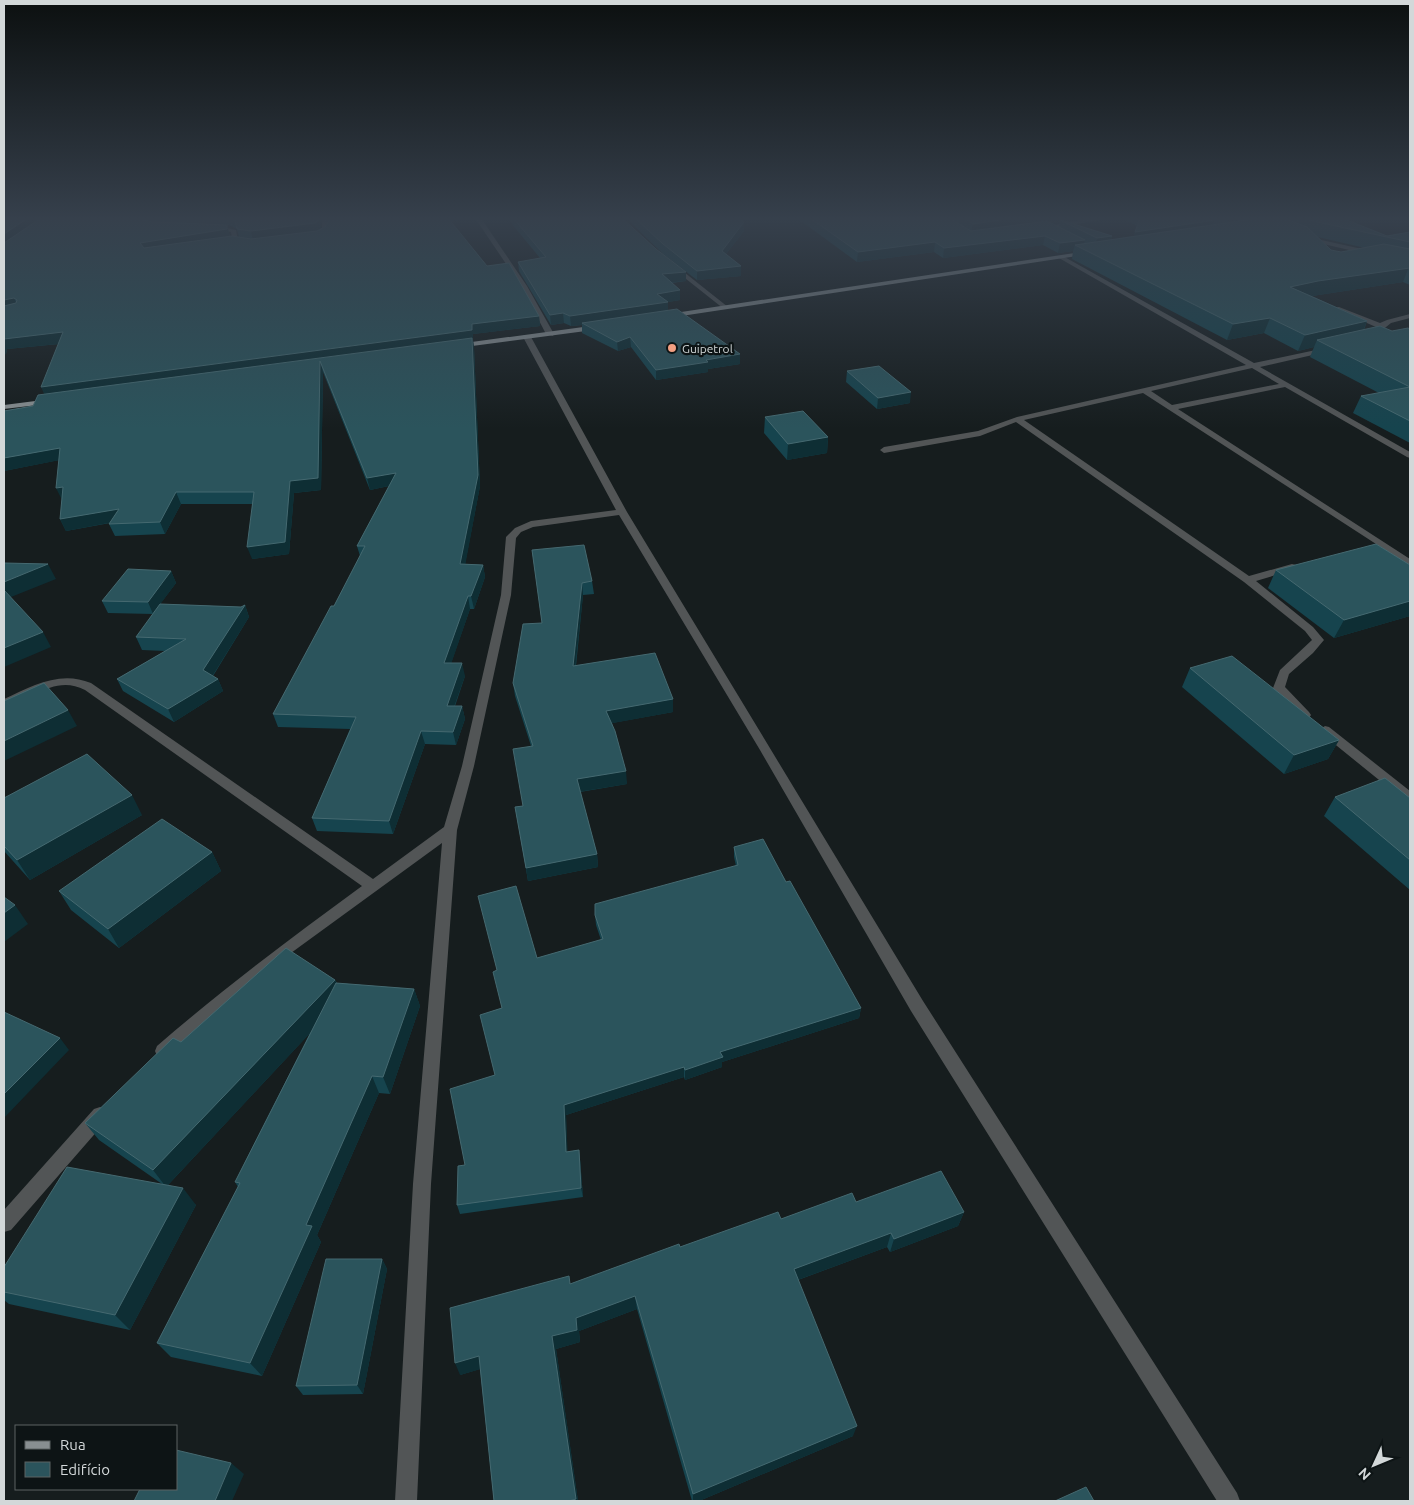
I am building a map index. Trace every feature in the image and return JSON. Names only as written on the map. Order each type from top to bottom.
[{"type":"main road","points":[[658,318],[856,288]]},
{"type":"main road","points":[[449,347],[609,325]]},
{"type":"main road","points":[[4,407],[60,399]]},
{"type":"street","points":[[525,288],[550,334]]},
{"type":"street","points":[[701,288],[726,308]]},
{"type":"street","points":[[1115,288],[1410,455]]},
{"type":"street","points":[[1331,306],[1381,326]]},
{"type":"street","points":[[1359,342],[1368,339],[1381,326],[1390,321],[1410,316]]},
{"type":"street","points":[[527,337],[622,512],[766,750],[917,1006],[1229,1501]]},
{"type":"street","points":[[884,450],[980,433],[1017,418],[1146,391],[1340,346]]},
{"type":"street","points":[[1171,408],[1285,385]]},
{"type":"street","points":[[1146,391],[1373,544],[1410,563]]},
{"type":"street","points":[[1017,418],[1248,580],[1309,629],[1318,640],[1309,651],[1284,673],[1279,688],[1296,707],[1410,798]]},
{"type":"street","points":[[406,1501],[422,1184],[450,830],[468,766],[506,595],[511,537],[518,530],[531,524],[622,512]]},
{"type":"street","points":[[1248,580],[1304,564]]},
{"type":"street","points":[[4,704],[44,685],[58,682],[74,681],[91,688],[372,886]]},
{"type":"street","points":[[152,1062],[172,1042],[236,988],[450,830]]},
{"type":"street","points":[[4,1224],[112,1102]]},
{"type":"building","points":[[4,288],[523,288],[539,316],[472,324],[472,330],[41,387],[63,332],[4,339],[4,306],[16,303],[17,300],[14,298],[4,300]]},
{"type":"building","points":[[534,288],[678,288],[680,290],[657,294],[668,302],[570,316],[563,313],[550,315]]},
{"type":"building","points":[[1161,288],[1293,288],[1367,321],[1305,335],[1270,318],[1233,324]]},
{"type":"building","points":[[677,309],[740,354],[706,360],[708,362],[656,370],[630,337],[617,342],[582,323]]},
{"type":"building","points":[[1380,326],[1392,331],[1410,329],[1410,387],[1317,340]]},
{"type":"building","points":[[472,338],[478,475],[460,564],[483,565],[471,596],[468,596],[444,663],[462,663],[447,706],[462,706],[453,732],[421,731],[389,821],[312,818],[356,717],[273,714],[331,606],[334,606],[365,546],[357,546],[396,473],[367,478],[320,361],[318,478],[290,481],[285,542],[247,547],[254,492],[176,492],[160,522],[109,524],[119,509],[60,519],[63,487],[56,488],[60,448],[4,458],[4,411],[33,406],[38,395]]},
{"type":"building","points":[[879,366],[911,392],[878,398],[847,371]]},
{"type":"building","points":[[1410,387],[1410,421],[1361,396]]},
{"type":"building","points":[[803,411],[828,437],[788,444],[765,417]]},
{"type":"building","points":[[1376,544],[1410,565],[1410,601],[1344,620],[1276,570]]},
{"type":"building","points":[[584,545],[592,581],[582,583],[573,666],[655,653],[673,699],[606,711],[615,731],[626,771],[577,779],[597,854],[526,868],[515,807],[523,806],[513,749],[533,746],[513,683],[523,624],[542,623],[532,550]]},
{"type":"building","points":[[4,563],[48,564],[4,582]]},
{"type":"building","points":[[128,569],[171,571],[148,602],[102,601]]},
{"type":"building","points":[[4,590],[43,632],[4,648]]},
{"type":"building","points":[[160,604],[241,607],[245,605],[203,670],[218,679],[168,709],[117,679],[186,639],[136,637]]},
{"type":"building","points":[[1232,656],[1339,740],[1294,755],[1190,668]]},
{"type":"building","points":[[44,683],[68,710],[4,741],[4,701]]},
{"type":"building","points":[[87,754],[132,795],[17,860],[4,846],[4,798]]},
{"type":"building","points":[[1385,778],[1410,798],[1410,860],[1335,797]]},
{"type":"building","points":[[162,819],[212,852],[108,929],[59,891]]},
{"type":"building","points":[[763,839],[786,882],[790,881],[861,1008],[720,1052],[723,1057],[685,1070],[684,1067],[564,1105],[566,1152],[579,1150],[581,1188],[457,1205],[458,1166],[465,1165],[450,1089],[495,1075],[480,1015],[502,1008],[493,972],[497,970],[478,896],[516,886],[537,958],[603,939],[595,915],[595,904],[738,865],[734,847]]},
{"type":"building","points":[[4,897],[15,905],[4,913]]},
{"type":"building","points":[[286,948],[335,980],[153,1170],[85,1123],[173,1038],[181,1042]]},
{"type":"building","points":[[336,983],[414,989],[383,1077],[372,1076],[306,1225],[312,1226],[250,1363],[157,1343],[240,1183],[235,1182]]},
{"type":"building","points":[[4,1012],[60,1038],[4,1094]]},
{"type":"building","points":[[67,1167],[183,1188],[115,1315],[4,1292],[4,1267]]},
{"type":"building","points":[[941,1171],[964,1212],[894,1239],[891,1233],[794,1269],[857,1426],[693,1494],[635,1296],[576,1318],[577,1330],[552,1336],[576,1499],[569,1501],[494,1501],[479,1356],[455,1363],[450,1308],[569,1276],[570,1284],[679,1244],[680,1247],[778,1212],[781,1219],[852,1193],[856,1202]]},
{"type":"building","points":[[326,1259],[382,1259],[357,1385],[296,1386]]},
{"type":"building","points":[[178,1450],[231,1463],[215,1501],[134,1501],[140,1490],[178,1490]]},
{"type":"building","points":[[1086,1487],[1094,1501],[1055,1501]]},
{"type":"place","name":"Guipetrol","points":[[672,348]]}]
